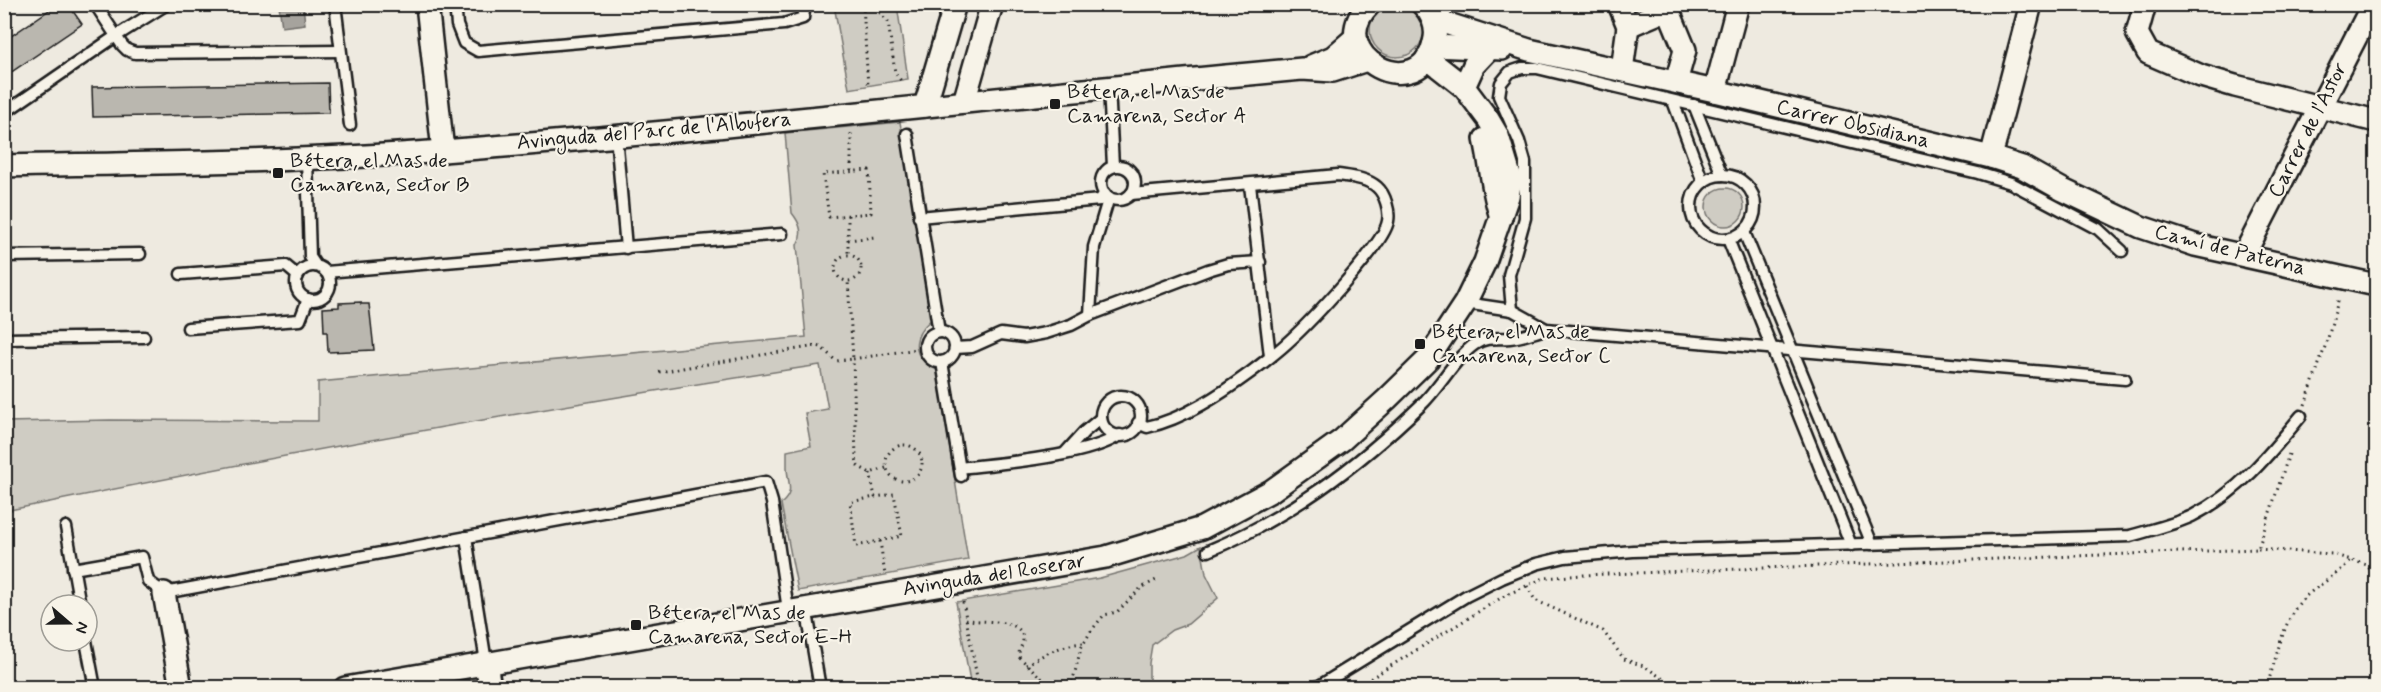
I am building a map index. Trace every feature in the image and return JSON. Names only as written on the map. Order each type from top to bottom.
[{"type":"street","points":[[427,4],[443,151]]},
{"type":"street","points":[[925,106],[956,4]]},
{"type":"street","points":[[964,102],[992,4]]},
{"type":"street","name":"Avinguda del Parc de l'Albufera","points":[[1302,69],[1333,57],[1355,21],[1370,4]]},
{"type":"street","points":[[1618,4],[1628,26],[1622,70]]},
{"type":"street","points":[[1427,12],[1529,50],[1622,70],[1674,92],[1715,91],[1738,4]]},
{"type":"street","points":[[1991,157],[2031,4]]},
{"type":"street","points":[[2145,4],[2137,33],[2148,53],[2201,76],[2376,121]]},
{"type":"street","name":"Carrer de l'Astor","points":[[2244,255],[2373,4]]},
{"type":"street","points":[[1628,26],[1667,7],[1685,50],[1674,92]]},
{"type":"street","points":[[1427,12],[1435,32],[1424,58],[1432,78],[1458,97],[1472,114],[1484,135],[1495,201],[1500,217]]},
{"type":"street","points":[[1355,21],[1359,49],[1366,60],[1377,69],[1390,73],[1404,72],[1424,58],[1490,48],[1529,50]]},
{"type":"street","points":[[1464,87],[1474,64],[1490,48]]},
{"type":"street","name":"Avinguda del Roserar","points":[[345,687],[1106,557],[1202,528],[1271,491],[1342,440],[1428,359],[1465,303],[1485,262],[1508,196],[1511,180],[1498,136],[1464,87],[1424,58]]},
{"type":"street","name":"Avinguda del Parc de l'Albufera","points":[[4,166],[307,159],[443,151],[925,106],[1108,86],[1302,69],[1333,71],[1366,60]]},
{"type":"street","name":"Carrer Obsidiana","points":[[1715,91],[1991,157]]},
{"type":"street","name":"Camí de Paterna","points":[[1991,157],[2022,167],[2062,190],[2141,228],[2195,245],[2376,285]]},
{"type":"street","points":[[164,593],[181,687]]},
{"type":"street","points":[[486,662],[490,687]]},
{"type":"lane","points":[[95,4],[127,50],[135,53],[340,51]]},
{"type":"lane","points":[[4,113],[167,4]]},
{"type":"lane","points":[[335,4],[350,125]]},
{"type":"lane","points":[[455,4],[457,26],[464,43],[478,51],[784,24],[803,18],[805,4]]},
{"type":"lane","points":[[1512,310],[1509,274],[1526,218],[1527,189],[1525,162],[1519,141],[1499,96],[1501,83],[1510,72],[1522,68],[1537,68],[1674,92],[1694,105],[2012,183],[2098,229],[2122,251]]},
{"type":"lane","points":[[1108,86],[1113,166]]},
{"type":"lane","points":[[1674,92],[1703,182]]},
{"type":"lane","points":[[1694,105],[1722,175]]},
{"type":"lane","points":[[907,134],[939,332]]},
{"type":"lane","points":[[616,135],[626,248]]},
{"type":"lane","points":[[307,159],[309,257],[316,266],[326,272],[782,234]]},
{"type":"lane","points":[[1131,194],[1136,182],[1131,171],[1121,166],[1113,166],[1105,172],[1102,177],[1102,188],[1107,195],[1120,200],[1131,194],[1250,185],[1338,175],[1364,180],[1378,187],[1388,210],[1388,222],[1382,237],[1366,259],[1286,344],[1250,373],[1167,423],[1147,427],[1138,423]]},
{"type":"lane","points":[[1722,175],[1741,180],[1753,195],[1754,216],[1744,232],[1728,239],[1707,236],[1693,220],[1692,199],[1696,189],[1703,182],[1722,175]]},
{"type":"lane","points":[[1250,185],[1270,356]]},
{"type":"lane","points":[[919,217],[1100,201],[1107,195]]},
{"type":"lane","points":[[1090,315],[1094,247],[1107,195]]},
{"type":"lane","points":[[1744,232],[1872,544]]},
{"type":"lane","points":[[1728,239],[1851,544]]},
{"type":"lane","points":[[4,256],[140,254]]},
{"type":"lane","points":[[955,348],[972,347],[1001,334],[1024,337],[1046,333],[1208,270],[1228,264],[1260,262]]},
{"type":"lane","points":[[181,274],[286,266],[298,276]]},
{"type":"lane","points":[[316,266],[305,268],[298,276],[298,291],[308,299],[320,298],[326,293],[330,282],[326,272]]},
{"type":"lane","points":[[188,328],[300,320],[308,299]]},
{"type":"lane","points":[[1465,303],[1512,310],[1546,329]]},
{"type":"lane","points":[[1208,551],[1249,534],[1291,510],[1331,482],[1376,447],[1419,407],[1475,345],[1488,338],[1510,338],[1546,329],[2125,379]]},
{"type":"lane","points":[[939,332],[950,336],[955,348],[951,357],[942,362],[930,358],[926,349],[928,339],[939,332]]},
{"type":"lane","points":[[4,339],[144,337]]},
{"type":"lane","points":[[942,362],[961,472],[1065,453],[1109,442],[1120,435],[1132,432],[1138,423],[1139,408],[1131,399],[1124,396],[1108,400],[1104,404],[1101,418],[1105,428],[1112,434],[1120,435]]},
{"type":"lane","points":[[1316,687],[1466,596],[1536,564],[1565,557],[1633,551],[2130,536],[2191,516],[2226,496],[2259,467],[2301,416]]},
{"type":"lane","points":[[1065,453],[1084,432],[1101,418]]},
{"type":"lane","points":[[73,569],[142,557],[148,580],[164,593],[766,482],[797,608],[820,687]]},
{"type":"lane","points":[[66,527],[78,593]]},
{"type":"lane","points":[[466,537],[486,662]]},
{"type":"lane","points":[[88,653],[95,687]]},
{"type":"path","points":[[863,4],[868,86]]},
{"type":"path","points":[[871,4],[888,21],[895,73],[902,82]]},
{"type":"path","points":[[851,127],[851,171]]},
{"type":"path","points":[[869,170],[871,213],[829,217],[824,174],[851,171],[869,170]]},
{"type":"path","points":[[848,215],[849,255]]},
{"type":"path","points":[[848,240],[875,237]]},
{"type":"path","points":[[849,255],[858,260],[861,267],[859,275],[848,281],[836,276],[834,267],[838,259],[849,255]]},
{"type":"path","points":[[848,281],[853,359],[855,458],[858,466],[870,473],[886,468]]},
{"type":"path","points":[[658,372],[816,346],[821,347],[836,361],[917,349]]},
{"type":"path","points":[[901,445],[913,447],[921,456],[920,473],[910,481],[898,481],[888,473],[886,468],[887,456],[895,447],[901,445]]},
{"type":"path","points":[[870,473],[875,497]]},
{"type":"path","points":[[894,494],[902,536],[856,546],[850,502],[875,497],[894,494]]},
{"type":"path","points":[[880,541],[885,575]]},
{"type":"path","points":[[2258,549],[2332,554],[2367,565],[2376,578]]},
{"type":"path","points":[[2266,687],[2288,620],[2326,579],[2342,570],[2351,560]]},
{"type":"path","points":[[1071,687],[1073,673],[1084,644],[1104,615],[1117,612],[1141,588],[1158,579]]},
{"type":"path","points":[[1527,586],[1535,600],[1603,631],[1624,658],[1646,667],[1676,687]]},
{"type":"path","points":[[963,602],[979,687]]},
{"type":"path","points":[[966,619],[1005,622],[1016,628],[1022,634],[1023,641],[1018,651],[1019,657],[1052,687]]},
{"type":"path","points":[[1026,665],[1057,649],[1084,644]]},
{"type":"shaded area","points":[[1397,3],[1407,5],[1416,11],[1422,20],[1424,30],[1422,40],[1416,49],[1407,55],[1397,57],[1387,55],[1378,49],[1372,40],[1370,30],[1372,20],[1378,11],[1387,5]]},
{"type":"shaded area","points":[[279,5],[303,5],[305,24],[282,27]]},
{"type":"shaded area","points":[[834,5],[897,5],[908,79],[849,89]]},
{"type":"shaded area","points":[[900,122],[932,319],[920,333],[917,347],[922,360],[937,370],[968,560],[798,591],[781,504],[786,499],[790,487],[787,451],[811,446],[805,413],[828,409],[820,365],[615,397],[411,433],[5,511],[4,422],[318,421],[318,382],[806,337],[797,245],[801,232],[792,213],[785,133]]},
{"type":"shaded area","points":[[1725,188],[1732,189],[1738,194],[1743,200],[1743,214],[1738,220],[1732,225],[1725,226],[1718,225],[1712,220],[1707,214],[1706,207],[1707,200],[1712,194],[1718,189]]},
{"type":"shaded area","points":[[1201,546],[1206,574],[1218,598],[1188,624],[1172,630],[1152,645],[1149,682],[1140,687],[971,687],[956,602],[1100,578],[1187,554]]},
{"type":"building","points":[[58,4],[68,4],[82,24],[4,77],[4,41]]},
{"type":"building","points":[[328,83],[329,113],[93,117],[92,87]]},
{"type":"building","points":[[361,302],[361,304],[369,304],[374,350],[328,352],[323,308],[339,307],[339,303]]},
{"type":"place","name":"Bétera, el Mas de Camarena, Sector A","points":[[1055,104]]},
{"type":"place","name":"Bétera, el Mas de Camarena, Sector B","points":[[278,173]]},
{"type":"place","name":"Bétera, el Mas de Camarena, Sector C","points":[[1420,344]]},
{"type":"place","name":"Bétera, el Mas de Camarena, Sector E-H","points":[[636,625]]}]
